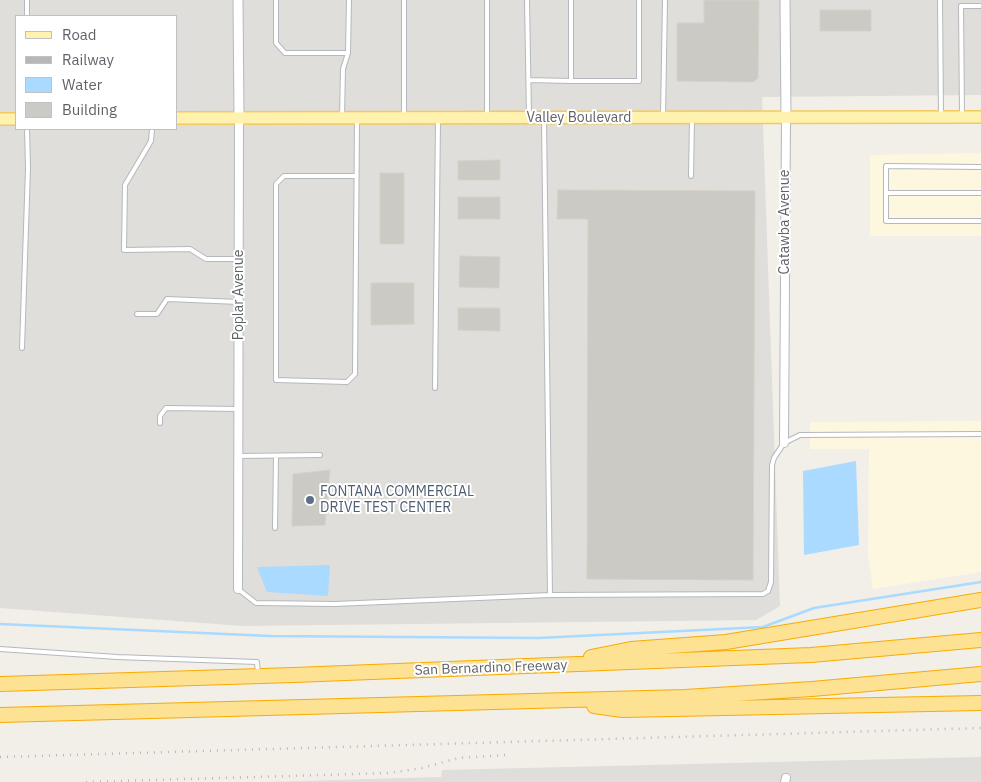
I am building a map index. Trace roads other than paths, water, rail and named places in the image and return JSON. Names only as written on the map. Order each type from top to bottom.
[{"type":"highway","points":[[551,666],[631,649],[726,642],[981,600]]},
{"type":"highway","name":"San Bernardino Freeway","points":[[0,684],[551,666],[811,655],[981,639]]},
{"type":"highway","points":[[0,715],[685,697],[802,690],[981,674]]},
{"type":"highway","points":[[564,700],[622,710],[981,703]]},
{"type":"main road","name":"Valley Boulevard","points":[[178,118],[981,117]]},
{"type":"main road","points":[[0,119],[15,119]]},
{"type":"street","name":"Poplar Avenue","points":[[238,0],[238,589]]},
{"type":"street","name":"Catawba Avenue","points":[[784,443],[785,0]]},
{"type":"lane","points":[[27,0],[27,15]]},
{"type":"lane","points":[[276,0],[276,43],[285,53],[348,53]]},
{"type":"lane","points":[[342,118],[343,69],[348,53],[349,0]]},
{"type":"lane","points":[[404,0],[404,118]]},
{"type":"lane","points":[[487,0],[487,118]]},
{"type":"lane","points":[[527,0],[529,118]]},
{"type":"lane","points":[[571,0],[571,81]]},
{"type":"lane","points":[[528,80],[639,81],[639,0]]},
{"type":"lane","points":[[663,118],[665,0]]},
{"type":"lane","points":[[940,0],[940,117]]},
{"type":"lane","points":[[962,117],[961,6],[981,6]]},
{"type":"lane","points":[[356,176],[284,176],[276,184],[276,380],[347,382],[355,374],[357,118]]},
{"type":"lane","points":[[435,388],[438,118]]},
{"type":"lane","points":[[544,118],[550,595]]},
{"type":"lane","points":[[691,176],[692,118]]},
{"type":"lane","points":[[22,348],[28,168],[27,130]]},
{"type":"lane","points":[[152,130],[151,141],[125,185],[124,250],[190,250],[206,259],[239,259]]},
{"type":"lane","points":[[981,166],[886,166],[886,221],[981,221]]},
{"type":"lane","points":[[886,193],[981,193]]},
{"type":"lane","points":[[137,314],[157,314],[167,299],[239,302]]},
{"type":"lane","points":[[160,423],[160,416],[166,408],[238,408]]},
{"type":"lane","points":[[238,589],[256,603],[335,604],[550,595],[757,594],[768,591],[770,588],[772,576],[772,465],[774,458],[784,443],[800,435],[981,434]]},
{"type":"lane","points":[[238,456],[320,455]]},
{"type":"lane","points":[[275,528],[276,456]]},
{"type":"lane","points":[[0,649],[117,657],[257,662],[259,676]]},
{"type":"water","points":[[856,461],[859,545],[804,555],[803,471]]},
{"type":"water","points":[[330,565],[328,596],[267,592],[257,567]]},
{"type":"waterway","points":[[0,624],[270,636],[538,638],[763,627],[814,608],[981,582]]},
{"type":"railway","points":[[0,757],[981,728]]},
{"type":"railway","points":[[86,782],[389,773],[422,768],[459,758],[505,755]]},
{"type":"place","name":"FONTANA COMMERCIAL DRIVE TEST CENTER","points":[[310,500]]}]
